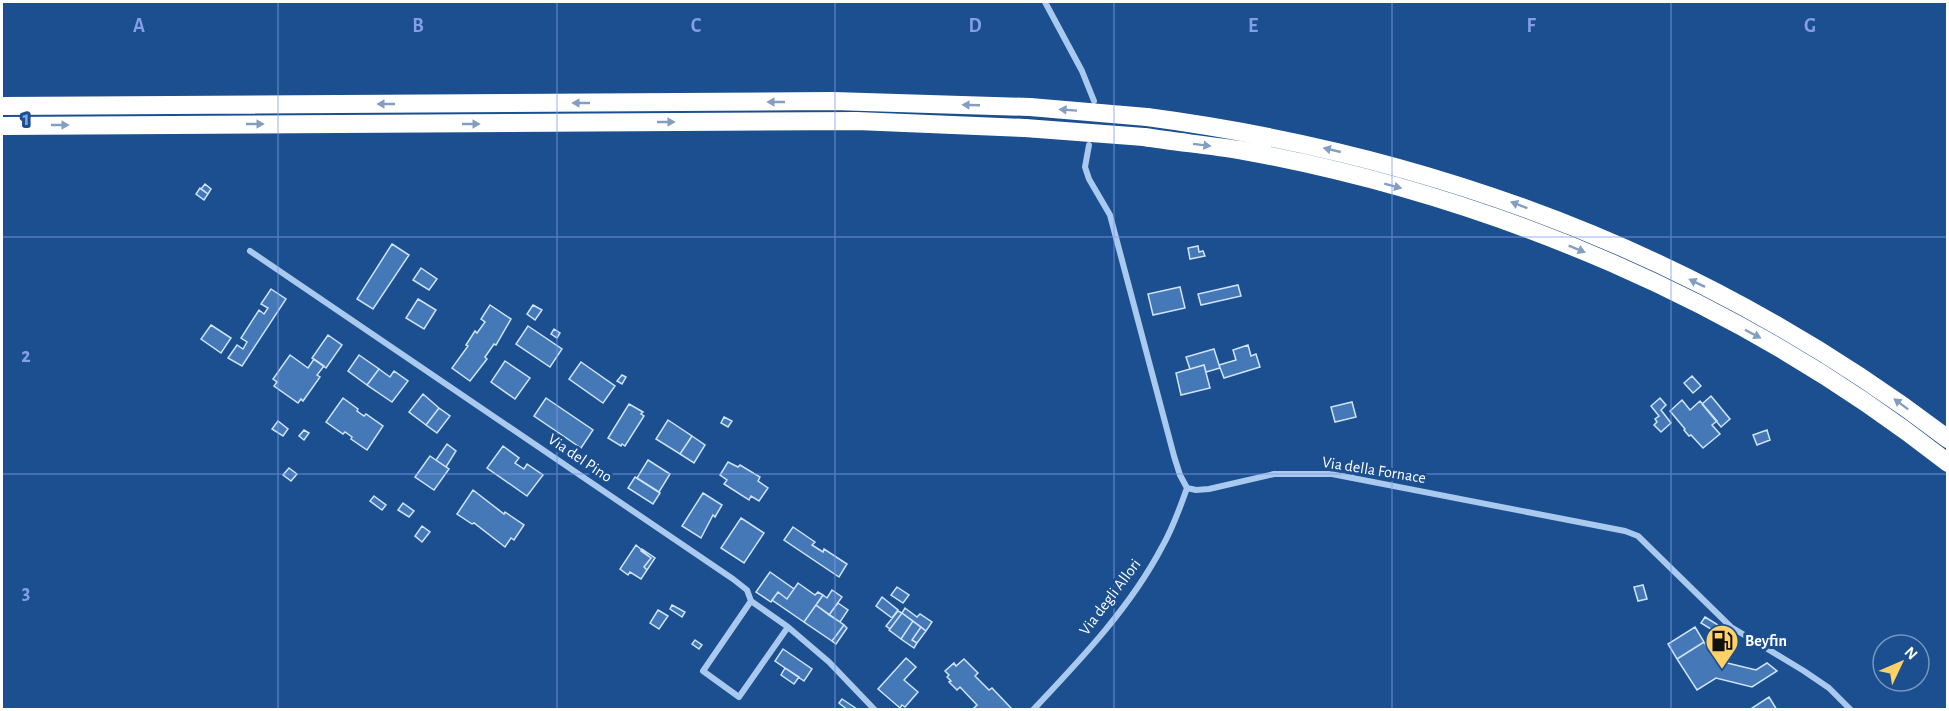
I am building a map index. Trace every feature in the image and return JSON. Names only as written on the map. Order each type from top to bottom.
[{"type":"highway","points":[[2,106],[844,101],[1030,107],[1147,117],[1249,132],[1367,158],[1437,178],[1513,202],[1629,249],[1769,320],[1892,398],[1947,439]]},
{"type":"highway","points":[[2,126],[857,121],[1025,128],[1144,137],[1237,150],[1364,178],[1440,200],[1600,258],[1689,300],[1764,340],[1833,382],[1947,464]]},
{"type":"street","points":[[1045,2],[1082,71],[1094,101]]},
{"type":"street","points":[[1089,145],[1085,167],[1089,179],[1110,215],[1174,456],[1187,488]]},
{"type":"street","name":"Via del Pino","points":[[250,251],[733,579],[747,590],[751,601],[788,627],[829,662],[874,710]]},
{"type":"street","name":"Via della Fornace","points":[[1187,488],[1209,489],[1274,474],[1332,474],[1625,531],[1638,536],[1731,627],[1829,688],[1851,710]]},
{"type":"street","name":"Via degli Allori","points":[[1033,710],[1125,606],[1163,547],[1187,488]]},
{"type":"street","points":[[751,601],[703,670],[712,677],[740,696],[788,627]]},
{"type":"building","points":[[205,184],[211,189],[208,194],[201,189]]},
{"type":"building","points":[[200,188],[208,194],[204,200],[196,194]]},
{"type":"building","points":[[392,244],[409,255],[373,309],[357,299]]},
{"type":"building","points":[[1198,246],[1199,252],[1203,251],[1205,256],[1190,259],[1188,248]]},
{"type":"building","points":[[421,268],[437,279],[429,290],[413,280]]},
{"type":"building","points":[[1238,285],[1241,296],[1201,305],[1198,294]]},
{"type":"building","points":[[1180,287],[1185,308],[1153,315],[1148,294]]},
{"type":"building","points":[[271,289],[286,299],[242,366],[228,358],[237,345],[243,349],[247,342],[241,338],[259,310],[264,314],[268,308],[261,304]]},
{"type":"building","points":[[418,299],[436,310],[424,329],[406,318]]},
{"type":"building","points":[[490,305],[511,319],[496,345],[494,344],[485,357],[487,359],[470,381],[452,368],[468,346],[466,345],[475,331],[477,333],[485,322],[481,319]]},
{"type":"building","points":[[533,305],[542,310],[535,320],[527,314]]},
{"type":"building","points":[[211,325],[231,338],[221,353],[201,339]]},
{"type":"building","points":[[528,326],[562,349],[550,367],[516,344]]},
{"type":"building","points":[[554,329],[560,333],[557,338],[551,334]]},
{"type":"building","points":[[328,335],[342,345],[326,368],[312,358]]},
{"type":"building","points":[[1248,345],[1251,356],[1256,354],[1260,367],[1224,378],[1219,365],[1236,360],[1233,350]]},
{"type":"building","points":[[1214,349],[1220,368],[1206,372],[1204,365],[1190,369],[1186,357]]},
{"type":"building","points":[[290,355],[308,368],[314,359],[324,366],[317,375],[320,377],[303,401],[301,399],[298,403],[274,386],[277,382],[273,379]]},
{"type":"building","points":[[359,355],[379,369],[367,385],[348,371]]},
{"type":"building","points":[[505,361],[530,378],[515,399],[491,382]]},
{"type":"building","points":[[581,362],[615,386],[603,403],[569,379]]},
{"type":"building","points":[[1204,365],[1210,388],[1181,395],[1176,373]]},
{"type":"building","points":[[379,369],[390,377],[394,371],[408,381],[392,402],[367,385]]},
{"type":"building","points":[[622,375],[626,377],[622,384],[617,381]]},
{"type":"building","points":[[1692,376],[1701,386],[1693,393],[1684,383]]},
{"type":"building","points":[[423,394],[439,408],[426,425],[409,412]]},
{"type":"building","points":[[1711,396],[1730,419],[1721,427],[1702,404]]},
{"type":"building","points":[[343,398],[364,416],[366,414],[383,426],[367,450],[345,432],[343,434],[326,422]]},
{"type":"building","points":[[546,398],[593,430],[581,448],[534,416]]},
{"type":"building","points":[[1660,398],[1666,405],[1661,410],[1671,423],[1661,432],[1654,425],[1657,422],[1655,419],[1659,416],[1651,406]]},
{"type":"building","points":[[1682,400],[1690,410],[1700,401],[1717,421],[1712,425],[1720,434],[1703,448],[1691,435],[1689,436],[1670,411]]},
{"type":"building","points":[[1352,402],[1356,417],[1335,422],[1331,407]]},
{"type":"building","points":[[629,404],[643,412],[641,414],[644,416],[625,446],[622,444],[621,446],[608,438]]},
{"type":"building","points":[[439,408],[450,416],[437,433],[426,425]]},
{"type":"building","points":[[724,417],[732,421],[728,427],[721,423]]},
{"type":"building","points":[[668,420],[692,436],[680,454],[656,439]]},
{"type":"building","points":[[278,421],[288,429],[283,436],[272,429]]},
{"type":"building","points":[[304,430],[309,433],[304,440],[299,436]]},
{"type":"building","points":[[1767,430],[1770,440],[1757,445],[1753,435]]},
{"type":"building","points":[[692,436],[705,445],[694,463],[680,454]]},
{"type":"building","points":[[447,444],[456,451],[446,467],[436,460]]},
{"type":"building","points":[[503,446],[519,458],[515,463],[524,469],[527,464],[543,475],[527,496],[487,468]]},
{"type":"building","points":[[430,456],[449,469],[434,490],[415,477]]},
{"type":"building","points":[[648,460],[670,474],[659,492],[637,478]]},
{"type":"building","points":[[728,462],[738,467],[740,465],[760,477],[758,481],[768,488],[759,501],[751,496],[749,500],[724,484],[727,480],[720,475]]},
{"type":"building","points":[[289,468],[297,474],[291,481],[283,475]]},
{"type":"building","points":[[635,477],[660,493],[653,504],[628,488]]},
{"type":"building","points":[[473,490],[504,514],[505,512],[524,525],[514,540],[511,538],[505,547],[474,523],[472,524],[457,514]]},
{"type":"building","points":[[703,493],[722,505],[715,517],[713,515],[701,538],[682,526]]},
{"type":"building","points":[[374,496],[386,505],[382,510],[370,501]]},
{"type":"building","points":[[403,503],[414,511],[409,517],[398,510]]},
{"type":"building","points":[[741,518],[764,533],[744,563],[721,548]]},
{"type":"building","points":[[422,526],[430,532],[422,542],[415,536]]},
{"type":"building","points":[[793,527],[815,542],[812,545],[823,552],[824,549],[847,564],[839,577],[784,540]]},
{"type":"building","points":[[636,545],[651,558],[644,567],[647,570],[641,579],[630,572],[628,575],[620,569]]},
{"type":"building","points":[[642,549],[655,558],[647,570],[644,567],[651,558],[641,551]]},
{"type":"building","points":[[770,572],[794,589],[787,599],[778,592],[771,602],[756,592]]},
{"type":"building","points":[[798,583],[815,595],[818,592],[823,595],[804,622],[772,600],[778,592],[787,599]]},
{"type":"building","points":[[1643,585],[1647,599],[1638,601],[1634,587]]},
{"type":"building","points":[[897,587],[909,595],[903,603],[891,595]]},
{"type":"building","points":[[832,590],[842,597],[829,615],[816,605],[823,595],[827,598]]},
{"type":"building","points":[[882,597],[898,610],[892,618],[876,606]]},
{"type":"building","points":[[838,603],[848,610],[840,622],[829,615]]},
{"type":"building","points":[[672,605],[685,612],[682,617],[670,609]]},
{"type":"building","points":[[816,605],[844,625],[832,641],[804,622]]},
{"type":"building","points":[[905,608],[917,617],[920,614],[932,622],[926,631],[902,613]]},
{"type":"building","points":[[658,610],[668,616],[659,629],[650,623]]},
{"type":"building","points":[[898,611],[902,613],[890,629],[886,626]]},
{"type":"building","points":[[902,613],[913,621],[901,639],[889,630]]},
{"type":"building","points":[[1705,617],[1718,625],[1714,631],[1701,623]]},
{"type":"building","points":[[913,621],[921,627],[912,640],[917,643],[914,648],[901,639]]},
{"type":"building","points":[[844,625],[847,628],[836,644],[832,641]]},
{"type":"building","points":[[921,627],[926,631],[917,643],[912,640]]},
{"type":"building","points":[[1695,627],[1704,642],[1677,659],[1668,644]]},
{"type":"building","points":[[695,640],[702,645],[699,649],[692,644]]},
{"type":"building","points":[[1704,642],[1715,660],[1756,670],[1767,663],[1777,671],[1752,687],[1716,678],[1697,690],[1677,659]]},
{"type":"building","points":[[783,649],[812,669],[804,681],[775,661]]},
{"type":"building","points":[[906,658],[916,667],[904,680],[918,692],[905,707],[902,705],[900,708],[878,689]]},
{"type":"building","points":[[964,659],[978,673],[975,676],[989,690],[992,688],[1011,708],[1009,710],[976,710],[974,708],[977,705],[960,687],[957,690],[949,682],[951,681],[947,677],[949,675],[945,671],[954,663],[956,666]]},
{"type":"building","points":[[785,668],[799,677],[794,684],[781,675]]},
{"type":"building","points":[[1769,697],[1777,710],[1749,710]]},
{"type":"building","points":[[842,699],[857,709],[848,710],[839,703]]},
{"type":"place","name":"Beyfin","points":[[1722,670]]}]
